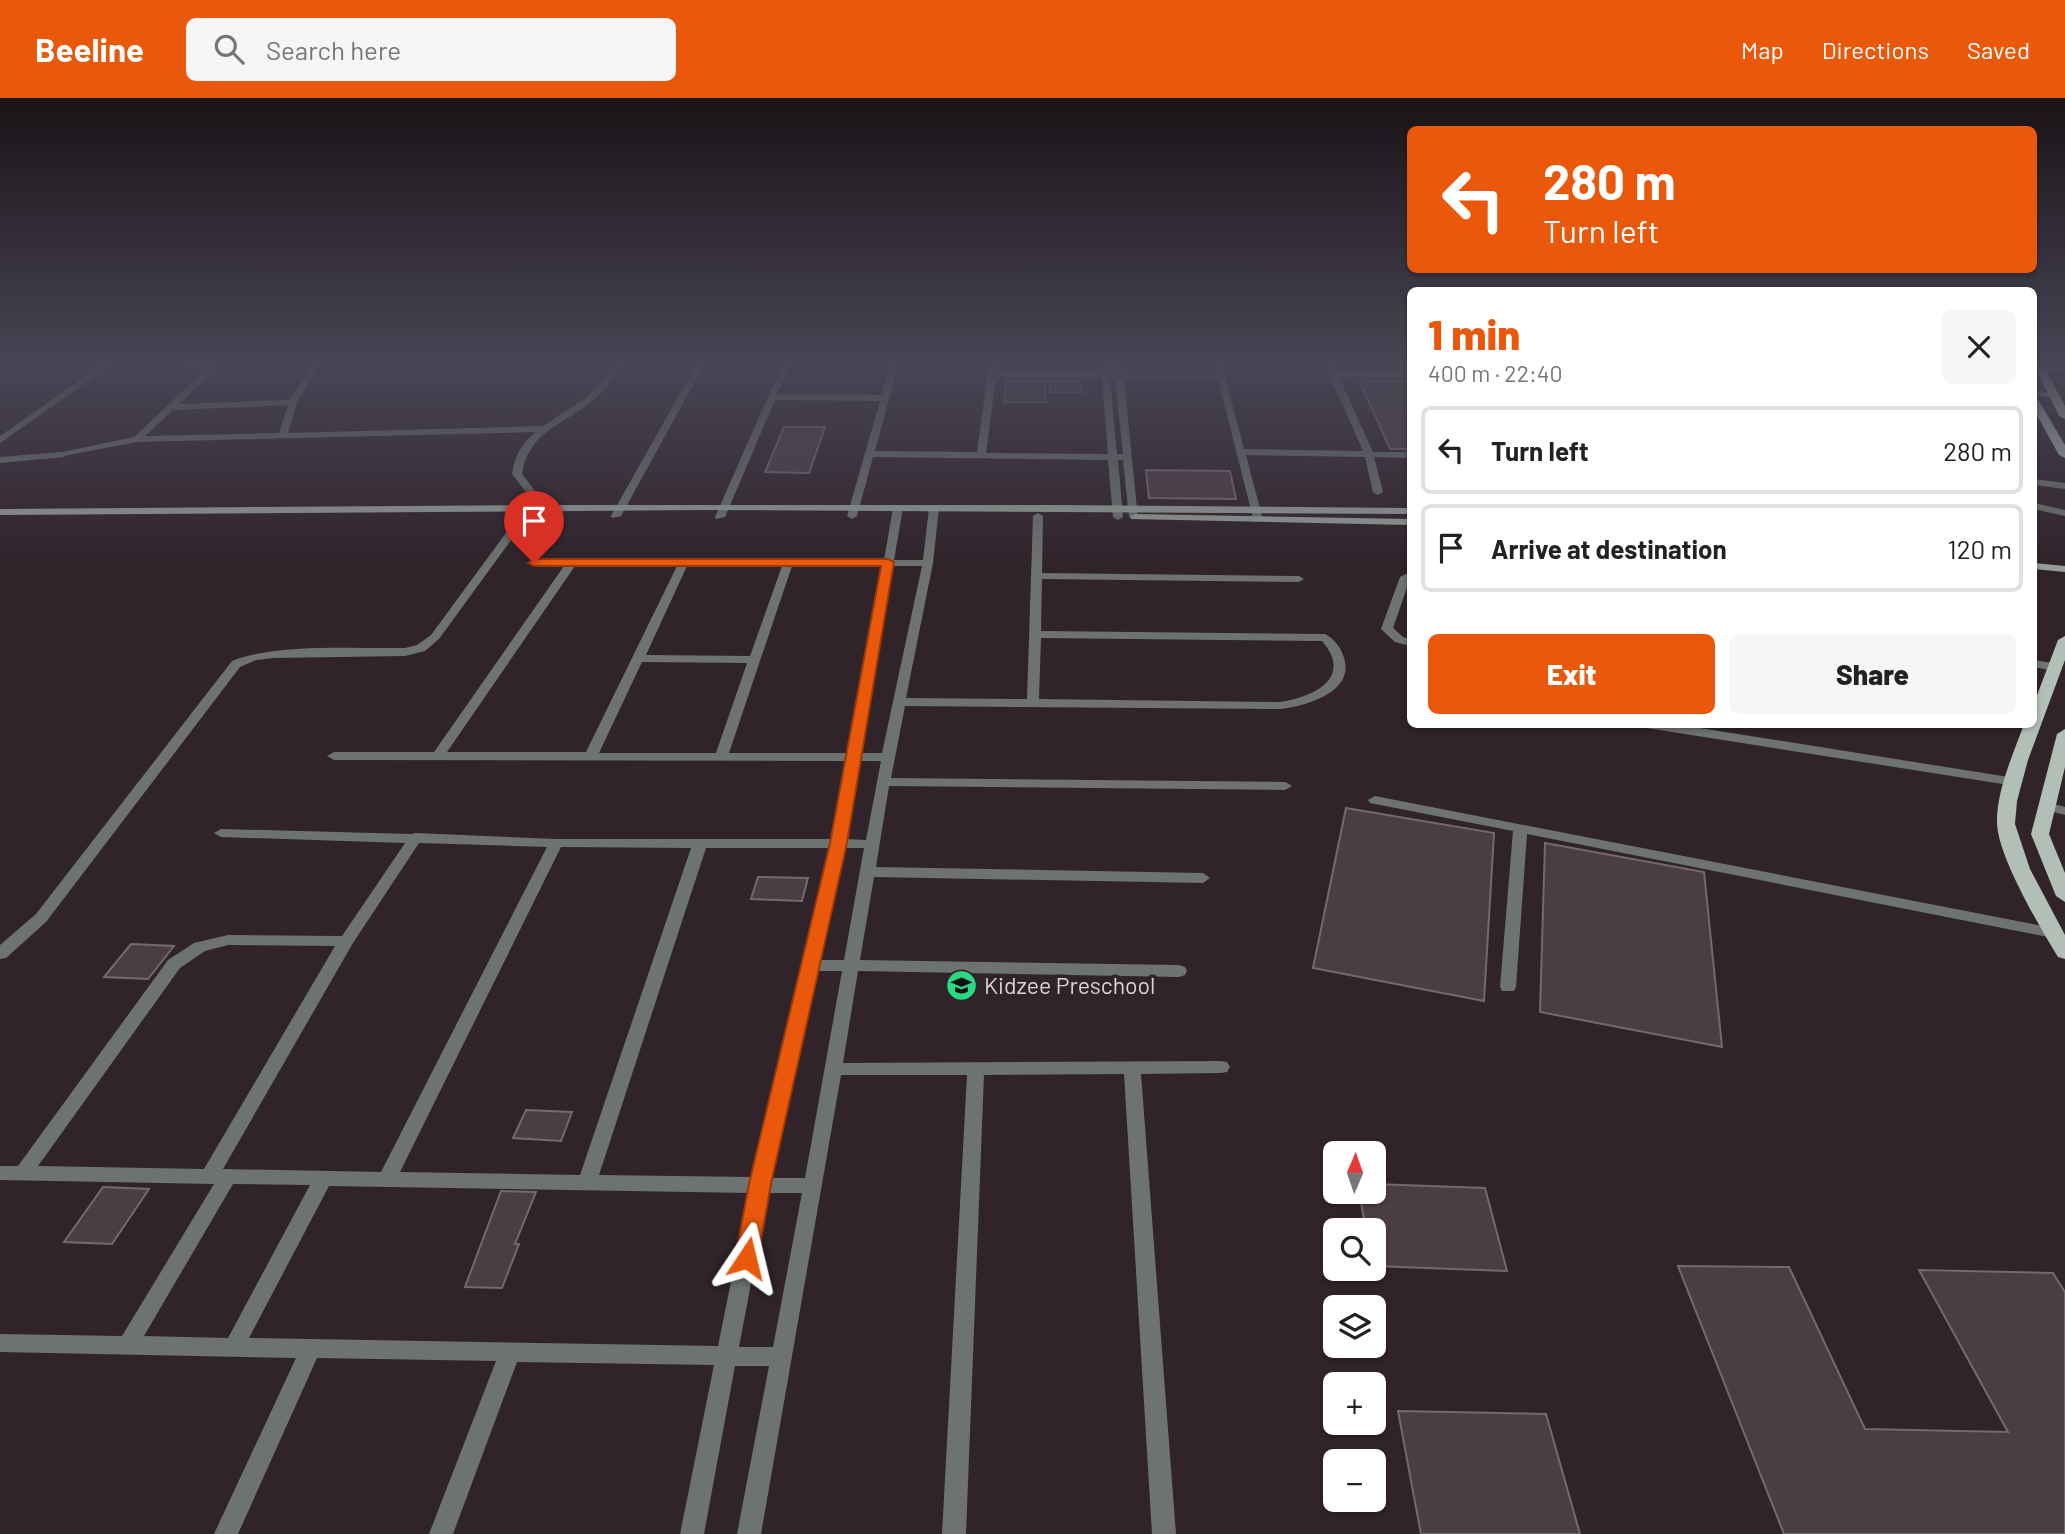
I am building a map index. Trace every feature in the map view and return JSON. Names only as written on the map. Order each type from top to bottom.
[{"type":"main road","points":[[2051,432],[2065,456]]},
{"type":"main road","points":[[2037,712],[2065,640]]},
{"type":"main road","points":[[2031,728],[2015,782],[2006,826],[2028,884],[2065,952]]},
{"type":"main road","points":[[2065,734],[2060,769],[2040,834],[2065,896]]},
{"type":"street","points":[[137,439],[145,432]]},
{"type":"street","points":[[282,436],[283,432]]},
{"type":"street","points":[[0,460],[61,456],[137,439],[431,432]]},
{"type":"street","points":[[0,954],[41,918],[236,664],[253,657],[274,654],[405,652],[421,648],[445,624],[527,511],[534,496],[522,484],[517,464],[526,446],[541,432]]},
{"type":"street","points":[[618,511],[662,432]]},
{"type":"street","points":[[721,512],[756,432]]},
{"type":"street","points":[[852,512],[874,432]]},
{"type":"street","points":[[981,456],[984,432]]},
{"type":"street","points":[[1110,432],[1118,512]]},
{"type":"street","points":[[1125,432],[1133,512]]},
{"type":"street","points":[[1235,432],[1257,515]]},
{"type":"street","points":[[1359,432],[1369,454],[1378,492]]},
{"type":"street","points":[[1240,452],[1407,455]]},
{"type":"street","points":[[868,454],[1127,457]]},
{"type":"street","points":[[2037,482],[2065,486]]},
{"type":"street","points":[[2037,507],[2065,513]]},
{"type":"street","points":[[0,521],[527,511]]},
{"type":"street","points":[[1257,515],[1407,511]]},
{"type":"street","points":[[0,512],[896,512],[1038,516],[1118,512]]},
{"type":"street","points":[[692,1534],[729,1355],[760,1184],[839,843],[896,512]]},
{"type":"street","points":[[933,513],[1133,512],[1407,522]]},
{"type":"street","points":[[748,1534],[813,1186],[883,782],[928,563],[933,513]]},
{"type":"street","points":[[1033,703],[1038,516]]},
{"type":"street","points":[[534,563],[928,563]]},
{"type":"street","points":[[437,757],[572,563]]},
{"type":"street","points":[[721,756],[788,563]]},
{"type":"street","points":[[590,758],[683,564]]},
{"type":"street","points":[[2037,566],[2065,569]]},
{"type":"street","points":[[1036,576],[1298,579]]},
{"type":"street","points":[[1407,576],[1387,629],[1399,640],[1407,641]]},
{"type":"street","points":[[901,702],[1280,706],[1307,700],[1331,688],[1342,664],[1338,651],[1325,638],[1035,634]]},
{"type":"street","points":[[638,658],[754,660]]},
{"type":"street","points":[[2037,664],[2054,667]]},
{"type":"street","points":[[1672,728],[2015,782]]},
{"type":"street","points":[[334,756],[889,757]]},
{"type":"street","points":[[883,782],[1285,786]]},
{"type":"street","points":[[1375,800],[2053,933]]},
{"type":"street","points":[[2047,806],[2065,811]]},
{"type":"street","points":[[1508,987],[1520,829]]},
{"type":"street","points":[[221,833],[556,843],[873,844]]},
{"type":"street","points":[[128,1344],[346,941],[416,837]]},
{"type":"street","points":[[387,1179],[556,843]]},
{"type":"street","points":[[587,1182],[700,843]]},
{"type":"street","points":[[868,872],[1203,878]]},
{"type":"street","points":[[22,1174],[174,964],[200,947],[228,940],[346,941]]},
{"type":"street","points":[[811,965],[1179,971]]},
{"type":"street","points":[[954,1534],[975,1068]]},
{"type":"street","points":[[834,1069],[1221,1068]]},
{"type":"street","points":[[1132,1069],[1164,1534]]},
{"type":"street","points":[[0,1172],[813,1186]]},
{"type":"street","points":[[234,1346],[324,1178]]},
{"type":"street","points":[[0,1343],[780,1357]]},
{"type":"street","points":[[226,1534],[312,1347]]},
{"type":"street","points":[[441,1534],[510,1352]]},
{"type":"building","points":[[782,432],[823,432],[809,473],[765,472]]},
{"type":"building","points":[[1382,432],[1407,432],[1407,449],[1390,449]]},
{"type":"building","points":[[1146,470],[1230,471],[1236,499],[1149,498]]},
{"type":"building","points":[[1346,808],[1494,833],[1484,1001],[1313,968]]},
{"type":"building","points":[[1545,843],[1704,872],[1722,1047],[1540,1012]]},
{"type":"building","points":[[758,877],[808,878],[802,901],[751,899]]},
{"type":"building","points":[[131,944],[174,946],[148,979],[104,977]]},
{"type":"building","points":[[526,1110],[572,1112],[561,1141],[513,1138]]},
{"type":"building","points":[[1386,1184],[1485,1188],[1507,1271],[1386,1266],[1386,1218],[1364,1218],[1361,1204],[1386,1204]]},
{"type":"building","points":[[103,1187],[149,1189],[112,1244],[64,1242]]},
{"type":"building","points":[[501,1191],[536,1192],[515,1244],[519,1244],[502,1288],[465,1287]]},
{"type":"building","points":[[1678,1266],[1789,1267],[1865,1429],[2008,1432],[1919,1270],[2053,1273],[2065,1292],[2065,1534],[1784,1534]]},
{"type":"building","points":[[1398,1411],[1546,1414],[1580,1534],[1421,1534]]},
{"type":"place","name":"Kidzee Preschool","points":[[961,986]]},
{"type":"route","points":[[534,563],[888,562],[839,843],[760,1184],[747,1258]]}]
